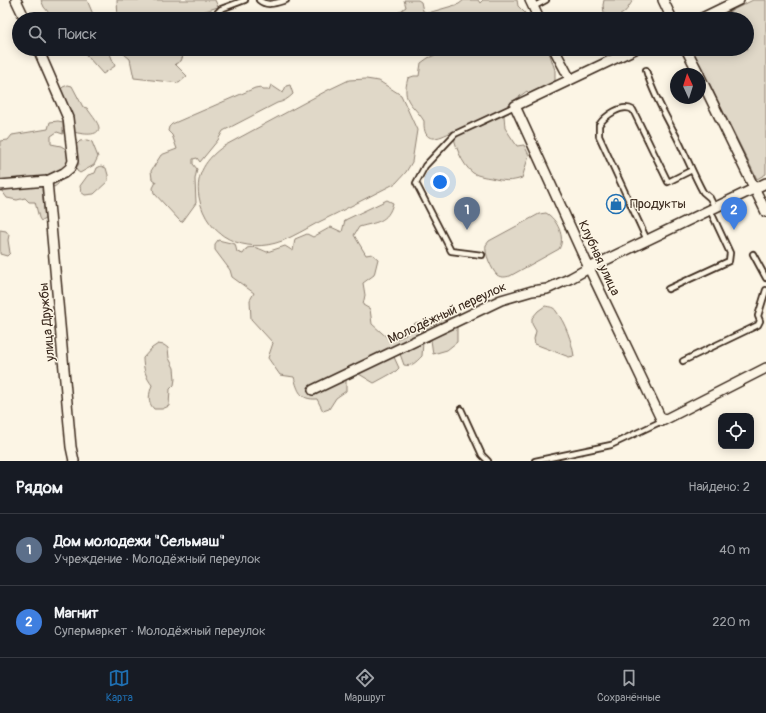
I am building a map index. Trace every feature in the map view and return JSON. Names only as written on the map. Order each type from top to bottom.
[{"type":"street","points":[[16,0],[22,12]]},
{"type":"street","points":[[663,0],[669,12]]},
{"type":"street","points":[[714,12],[739,0]]},
{"type":"street","points":[[0,185],[47,181],[64,173],[70,168],[73,161],[68,118],[41,56]]},
{"type":"street","points":[[558,56],[570,79]]},
{"type":"street","points":[[515,106],[620,56]]},
{"type":"street","points":[[690,56],[696,68]]},
{"type":"street","points":[[706,89],[766,212]]},
{"type":"street","name":"Клубная улица","points":[[515,106],[589,268],[662,421]]},
{"type":"street","name":"улица Дружбы","points":[[47,181],[71,447],[74,461]]},
{"type":"street","name":"Молодёжный переулок","points":[[313,390],[501,300],[532,291],[547,289],[766,183]]},
{"type":"street","points":[[662,421],[766,368]]},
{"type":"lane","points":[[218,12],[221,9],[245,0]]},
{"type":"lane","points":[[259,0],[262,3],[268,4],[286,0]]},
{"type":"lane","points":[[532,3],[546,0]]},
{"type":"lane","points":[[646,70],[662,112],[673,130],[703,192],[710,198],[730,252],[729,260],[668,289]]},
{"type":"lane","points":[[482,255],[451,251],[416,183],[425,166],[455,134],[515,106]]},
{"type":"lane","points":[[647,240],[598,136],[599,125],[611,113],[630,108],[633,110],[668,182],[692,170]]},
{"type":"lane","points":[[753,254],[766,278]]},
{"type":"lane","points":[[683,361],[758,325],[760,321],[758,316],[766,290]]},
{"type":"lane","points":[[461,409],[482,454],[488,461]]},
{"type":"lane","points":[[535,461],[611,445],[662,421]]},
{"type":"shaded area","points":[[41,0],[87,0],[92,12],[48,12]]},
{"type":"shaded area","points":[[117,0],[215,0],[218,7],[202,12],[118,12]]},
{"type":"shaded area","points":[[404,0],[418,0],[421,2],[423,11],[426,12],[399,12],[406,7]]},
{"type":"shaded area","points":[[464,0],[478,0],[480,3],[483,0],[517,0],[518,6],[524,12],[431,12],[459,4]]},
{"type":"shaded area","points":[[604,0],[633,0],[625,12],[604,12]]},
{"type":"shaded area","points":[[753,0],[766,0],[766,174],[757,179],[706,77],[706,68],[702,68],[696,56],[754,56],[754,12],[729,12]]},
{"type":"shaded area","points":[[87,56],[111,56],[115,66],[103,74]]},
{"type":"shaded area","points":[[126,56],[183,56],[181,61],[175,64],[187,76],[179,83],[134,78],[130,59]]},
{"type":"shaded area","points":[[433,56],[550,56],[555,70],[555,88],[531,96],[527,91],[509,104],[504,116],[505,128],[517,146],[524,145],[529,155],[522,178],[511,181],[475,174],[465,165],[462,160],[455,142],[453,131],[437,138],[429,137],[426,134],[424,129],[424,121],[407,98],[406,86],[408,78],[419,76],[421,63]]},
{"type":"shaded area","points":[[366,79],[379,81],[401,95],[417,130],[412,162],[406,172],[396,183],[295,235],[268,245],[254,246],[241,244],[229,239],[210,223],[203,211],[198,189],[201,174],[212,156],[224,146],[328,90],[349,80]]},
{"type":"shaded area","points":[[68,85],[72,86],[83,107],[87,108],[97,123],[99,128],[95,133],[83,134],[73,132],[60,90]]},
{"type":"shaded area","points":[[271,85],[283,93],[286,86],[290,85],[293,94],[285,100],[223,131],[218,140],[200,162],[197,158],[193,159],[193,164],[197,169],[195,179],[196,203],[181,222],[154,193],[153,188],[156,182],[152,179],[151,171],[161,155],[177,149],[172,135],[168,131],[169,127],[172,124],[255,88],[261,87],[263,90],[269,90]]},
{"type":"shaded area","points":[[50,122],[63,122],[63,134],[57,132],[51,136],[51,144],[61,146],[66,149],[69,162],[61,170],[57,185],[54,187],[50,185],[42,189],[45,219],[41,221],[35,202],[29,202],[25,198],[17,200],[7,198],[2,191],[0,191],[0,141],[8,140],[12,135],[48,129]]},
{"type":"shaded area","points":[[87,140],[92,142],[98,157],[94,165],[80,173],[76,168],[79,164],[75,156],[75,146],[80,141]]},
{"type":"shaded area","points":[[101,166],[106,168],[108,181],[94,194],[85,195],[81,192],[80,186],[88,175],[95,173],[97,168]]},
{"type":"shaded area","points":[[387,200],[393,203],[391,210],[385,218],[359,227],[354,235],[366,255],[372,254],[378,259],[374,275],[363,283],[365,295],[363,305],[370,309],[372,324],[391,341],[404,336],[415,323],[429,320],[433,323],[437,319],[452,315],[455,318],[457,328],[457,342],[447,350],[433,354],[431,340],[423,342],[422,356],[416,362],[412,365],[404,365],[400,354],[394,357],[399,368],[374,383],[359,374],[346,379],[346,391],[336,398],[329,409],[323,411],[317,399],[311,399],[303,396],[294,377],[280,375],[268,358],[273,343],[251,319],[250,300],[254,293],[232,277],[230,270],[215,250],[215,244],[218,240],[235,244],[237,252],[243,254],[247,248],[250,247],[267,252],[285,246],[293,251],[295,239],[307,234],[313,237],[331,227],[342,232],[345,220]]},
{"type":"shaded area","points":[[546,213],[557,224],[561,234],[561,245],[559,249],[510,276],[502,277],[497,275],[487,257],[486,245],[489,241],[539,214]]},
{"type":"shaded area","points":[[0,230],[6,231],[9,235],[8,240],[10,253],[7,256],[0,254]]},
{"type":"shaded area","points":[[545,306],[552,307],[554,309],[565,326],[572,345],[574,356],[569,357],[535,344],[534,339],[536,331],[532,324],[532,318]]},
{"type":"shaded area","points":[[158,344],[164,345],[168,348],[169,358],[174,368],[175,379],[174,385],[170,389],[169,406],[162,409],[154,409],[150,404],[149,398],[152,385],[145,373],[143,358]]},
{"type":"place","name":"Продукты","points":[[616,204]]},
{"type":"place","name":"Дом молодежи \"Сельмаш\"","points":[[467,230]]},
{"type":"place","name":"Магнит","points":[[734,230]]}]
